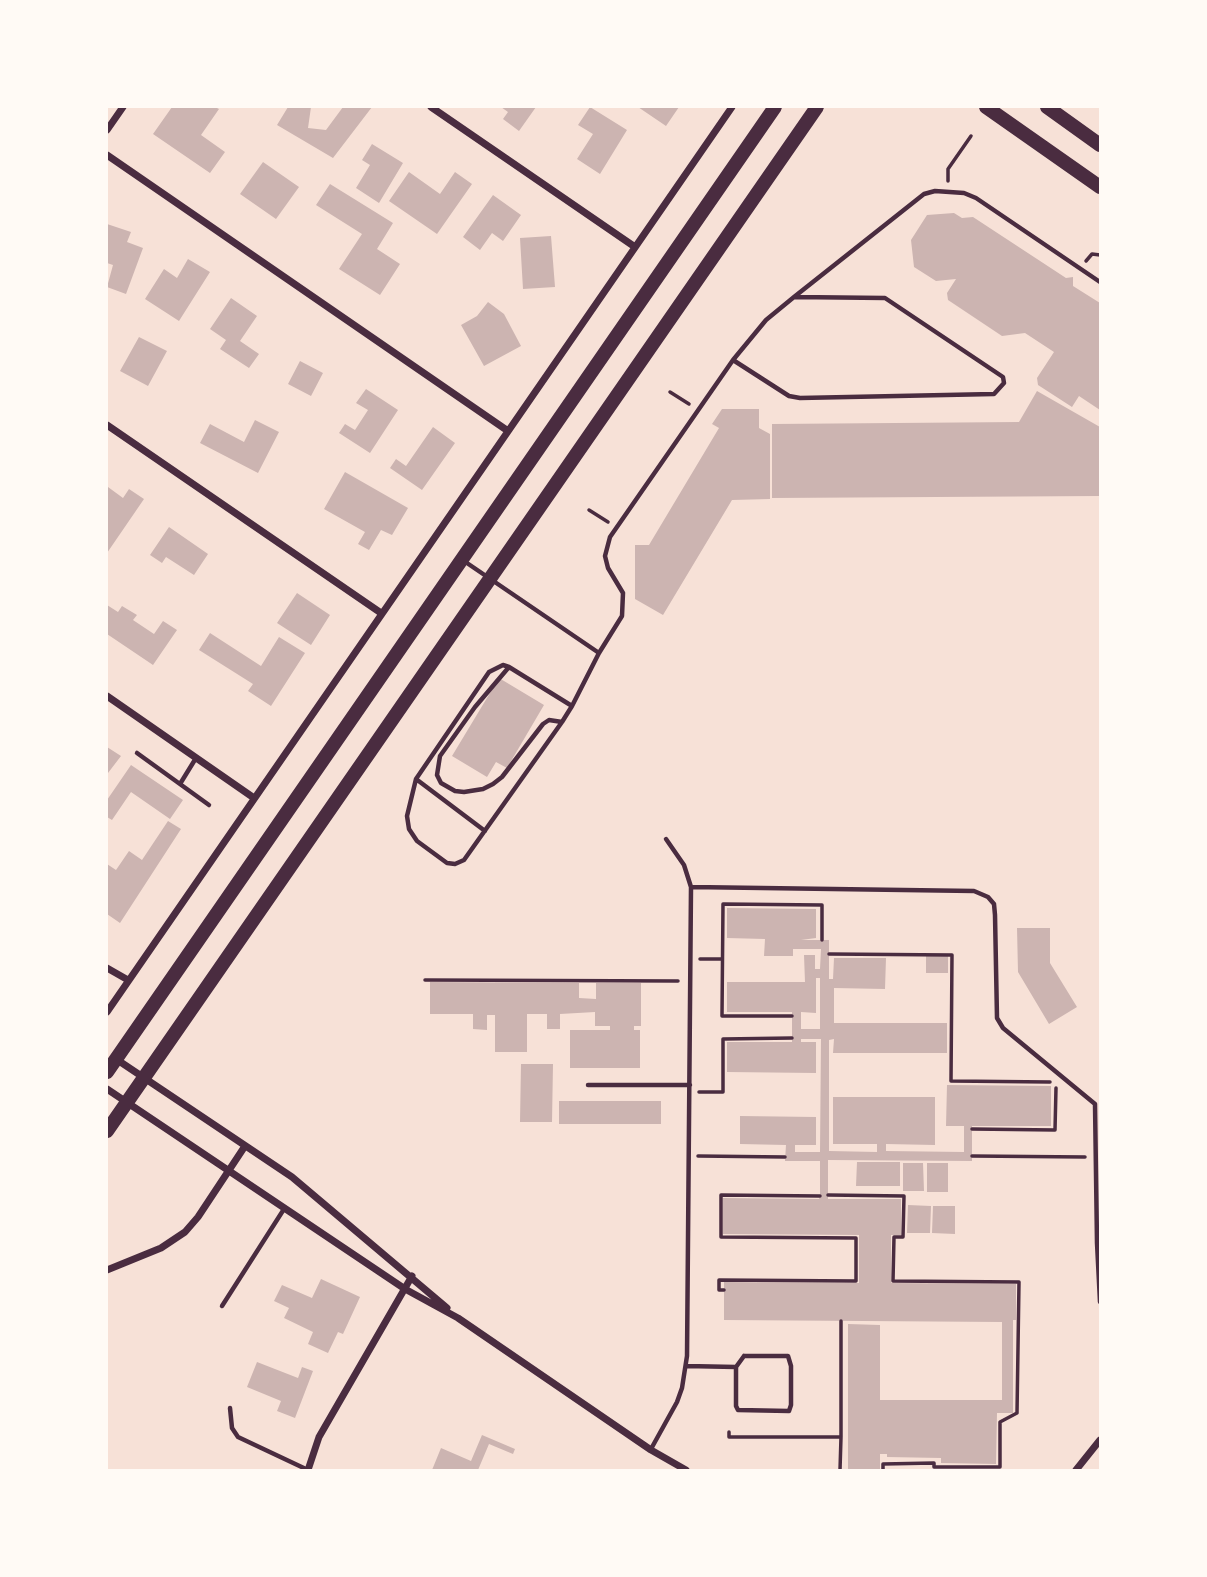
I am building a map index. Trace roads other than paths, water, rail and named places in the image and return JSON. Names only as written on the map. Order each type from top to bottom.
[{"type":"main road","points":[[107,1072],[775,107]]},
{"type":"main road","points":[[107,1131],[817,107]]},
{"type":"main road","points":[[986,107],[1100,187]]},
{"type":"main road","points":[[1047,107],[1100,145]]},
{"type":"street","points":[[107,130],[123,107]]},
{"type":"street","points":[[430,107],[635,247]]},
{"type":"street","points":[[107,1012],[732,107]]},
{"type":"street","points":[[107,155],[508,431]]},
{"type":"street","points":[[107,425],[381,614]]},
{"type":"street","points":[[107,696],[254,798]]},
{"type":"street","points":[[107,968],[128,980]]},
{"type":"street","points":[[116,1059],[292,1177],[412,1276],[458,1318]]},
{"type":"street","points":[[107,1089],[405,1289],[458,1318],[651,1450],[686,1470]]},
{"type":"street","points":[[107,1270],[161,1248],[177,1238],[198,1217],[245,1146]]},
{"type":"street","points":[[308,1470],[319,1437],[412,1276]]},
{"type":"street","points":[[1076,1470],[1100,1440]]},
{"type":"lane","points":[[572,706],[509,667],[496,667],[482,680],[416,779],[407,816],[408,829],[416,841],[447,863],[455,864],[464,860],[562,722],[572,706],[599,653],[622,616],[623,593],[608,568],[605,556],[610,537],[733,360],[766,320],[793,297],[924,194],[948,190],[964,192],[976,198],[1100,282]]},
{"type":"lane","points":[[733,360],[789,396],[800,398],[994,394],[1004,383],[1003,377],[886,298],[793,297]]},
{"type":"lane","points":[[461,559],[599,653]]},
{"type":"lane","points":[[509,667],[475,707],[440,756],[437,775],[441,783],[455,791],[464,792],[483,789],[493,784],[502,777],[543,724],[549,720],[562,722]]},
{"type":"lane","points":[[138,753],[209,805]]},
{"type":"lane","points":[[180,784],[196,758]]},
{"type":"lane","points":[[416,779],[485,831]]},
{"type":"lane","points":[[651,1450],[677,1402],[685,1366],[691,887],[684,865],[666,839]]},
{"type":"lane","points":[[691,887],[974,891],[988,897],[994,904],[995,915],[997,1018],[1003,1028],[1095,1104],[1100,1302]]},
{"type":"lane","points":[[588,1085],[690,1085]]},
{"type":"lane","points":[[222,1306],[284,1209]]},
{"type":"lane","points":[[744,1356],[788,1356],[792,1366],[792,1405],[789,1411],[738,1410],[736,1367],[744,1356]]},
{"type":"lane","points":[[685,1366],[736,1367]]},
{"type":"lane","points":[[230,1408],[232,1427],[238,1437],[308,1470]]}]
